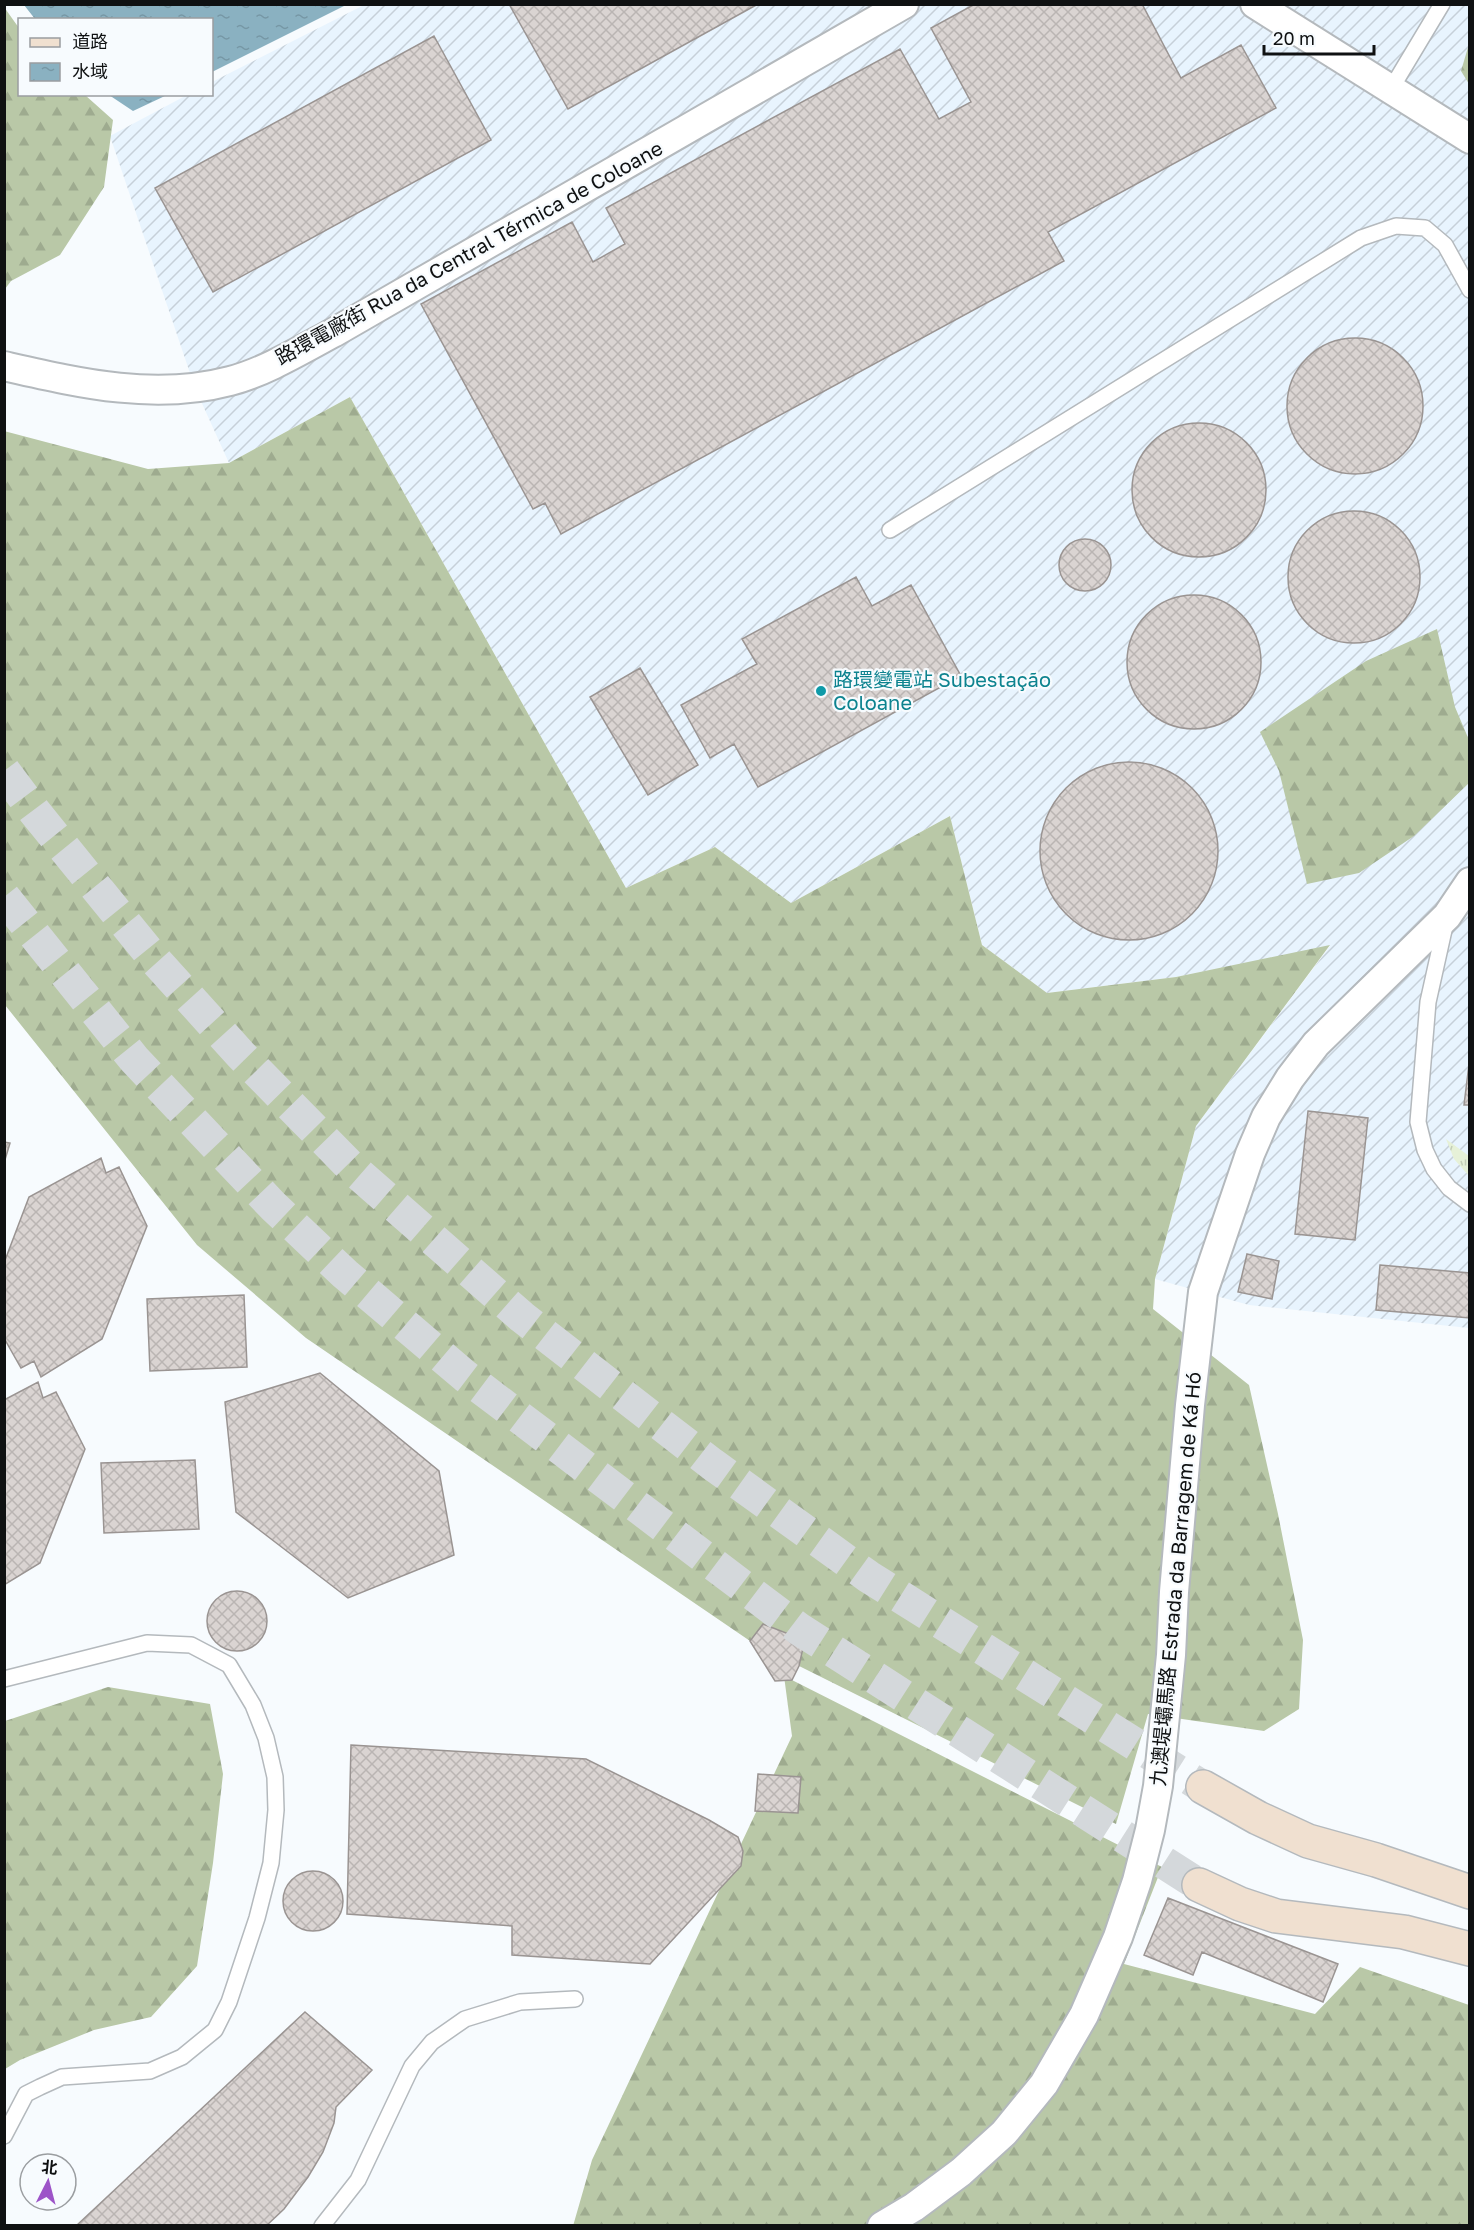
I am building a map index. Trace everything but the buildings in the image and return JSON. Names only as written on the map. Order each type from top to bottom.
[{"type":"main road","points":[[1203,1787],[1258,1818],[1308,1841],[1376,1860],[1470,1892]]},
{"type":"main road","points":[[1199,1885],[1240,1904],[1276,1916],[1404,1932],[1470,1949]]},
{"type":"street","name":"路環電廠街 Rua da Central Térmica de Coloane","points":[[4,366],[82,384],[145,391],[195,388],[232,381],[287,358],[333,333],[904,4]]},
{"type":"street","points":[[1255,4],[1470,139]]},
{"type":"street","points":[[1447,916],[1470,882]]},
{"type":"street","name":"九澳堤壩馬路 Estrada da Barragem de Ká Hó","points":[[882,2226],[914,2207],[961,2172],[1004,2133],[1044,2084],[1084,2015],[1114,1947],[1137,1881],[1158,1786],[1171,1655],[1190,1405],[1203,1292],[1250,1154],[1266,1117],[1290,1078],[1316,1044],[1447,916]]},
{"type":"lane","points":[[1391,89],[1442,4]]},
{"type":"lane","points":[[890,530],[1361,238],[1396,226],[1425,228],[1445,245],[1470,290]]},
{"type":"lane","points":[[1447,916],[1428,1002],[1418,1122],[1425,1150],[1434,1169],[1449,1188],[1470,1204]]},
{"type":"lane","points":[[4,1679],[147,1643],[190,1645],[229,1665],[253,1705],[266,1738],[275,1777],[276,1809],[271,1863],[258,1918],[229,2002],[215,2030],[182,2056],[150,2071],[62,2077],[40,2086],[26,2094],[4,2136]]},
{"type":"lane","points":[[322,2226],[358,2180],[412,2066],[432,2042],[465,2019],[520,2002],[575,2000]]},
{"type":"shaded area","points":[[364,5],[1469,5],[1469,1328],[1249,1305],[1155,1279],[1196,1126],[1330,946],[1176,977],[1047,993],[982,945],[950,816],[791,903],[715,847],[626,888],[350,397],[229,463],[195,388],[110,136],[185,96],[213,96],[213,81]]},
{"type":"green space","points":[[4,7],[18,27],[18,96],[86,96],[113,120],[104,187],[60,255],[11,281],[5,289]]},
{"type":"green space","points":[[1469,44],[1470,84],[1461,71]]},
{"type":"green space","points":[[350,397],[626,888],[715,847],[791,903],[950,816],[982,945],[1047,993],[1176,977],[1330,945],[1196,1126],[1155,1279],[1153,1309],[1249,1385],[1303,1640],[1299,1709],[1264,1731],[1148,1714],[1116,1824],[753,1643],[306,1338],[197,1245],[5,1005],[4,431],[148,469],[229,463]]},
{"type":"green space","points":[[1437,629],[1455,707],[1469,740],[1469,783],[1414,836],[1359,873],[1307,884],[1279,771],[1260,732],[1366,661]]},
{"type":"green space","points":[[1446,1139],[1469,1156],[1469,1176],[1454,1159]]},
{"type":"green space","points":[[784,1676],[1162,1867],[1124,1964],[1315,2014],[1360,1967],[1469,2005],[1469,2225],[573,2226],[592,2160],[792,1736]]},
{"type":"green space","points":[[108,1687],[210,1704],[223,1774],[213,1863],[197,1966],[151,2017],[94,2030],[20,2060],[5,2069],[5,1721]]},
{"type":"water","points":[[24,5],[346,5],[213,72],[213,18],[34,18]]},
{"type":"water","points":[[110,96],[165,96],[133,111]]},
{"type":"tunnel","points":[[4,771],[155,960],[241,1055],[353,1169],[522,1317],[712,1464],[869,1577],[1203,1787]]},
{"type":"tunnel","points":[[4,897],[134,1059],[273,1206],[345,1274],[465,1376],[799,1629],[1199,1885]]},
{"type":"place","name":"路環變電站 Subestação Coloane","points":[[821,691]]}]
